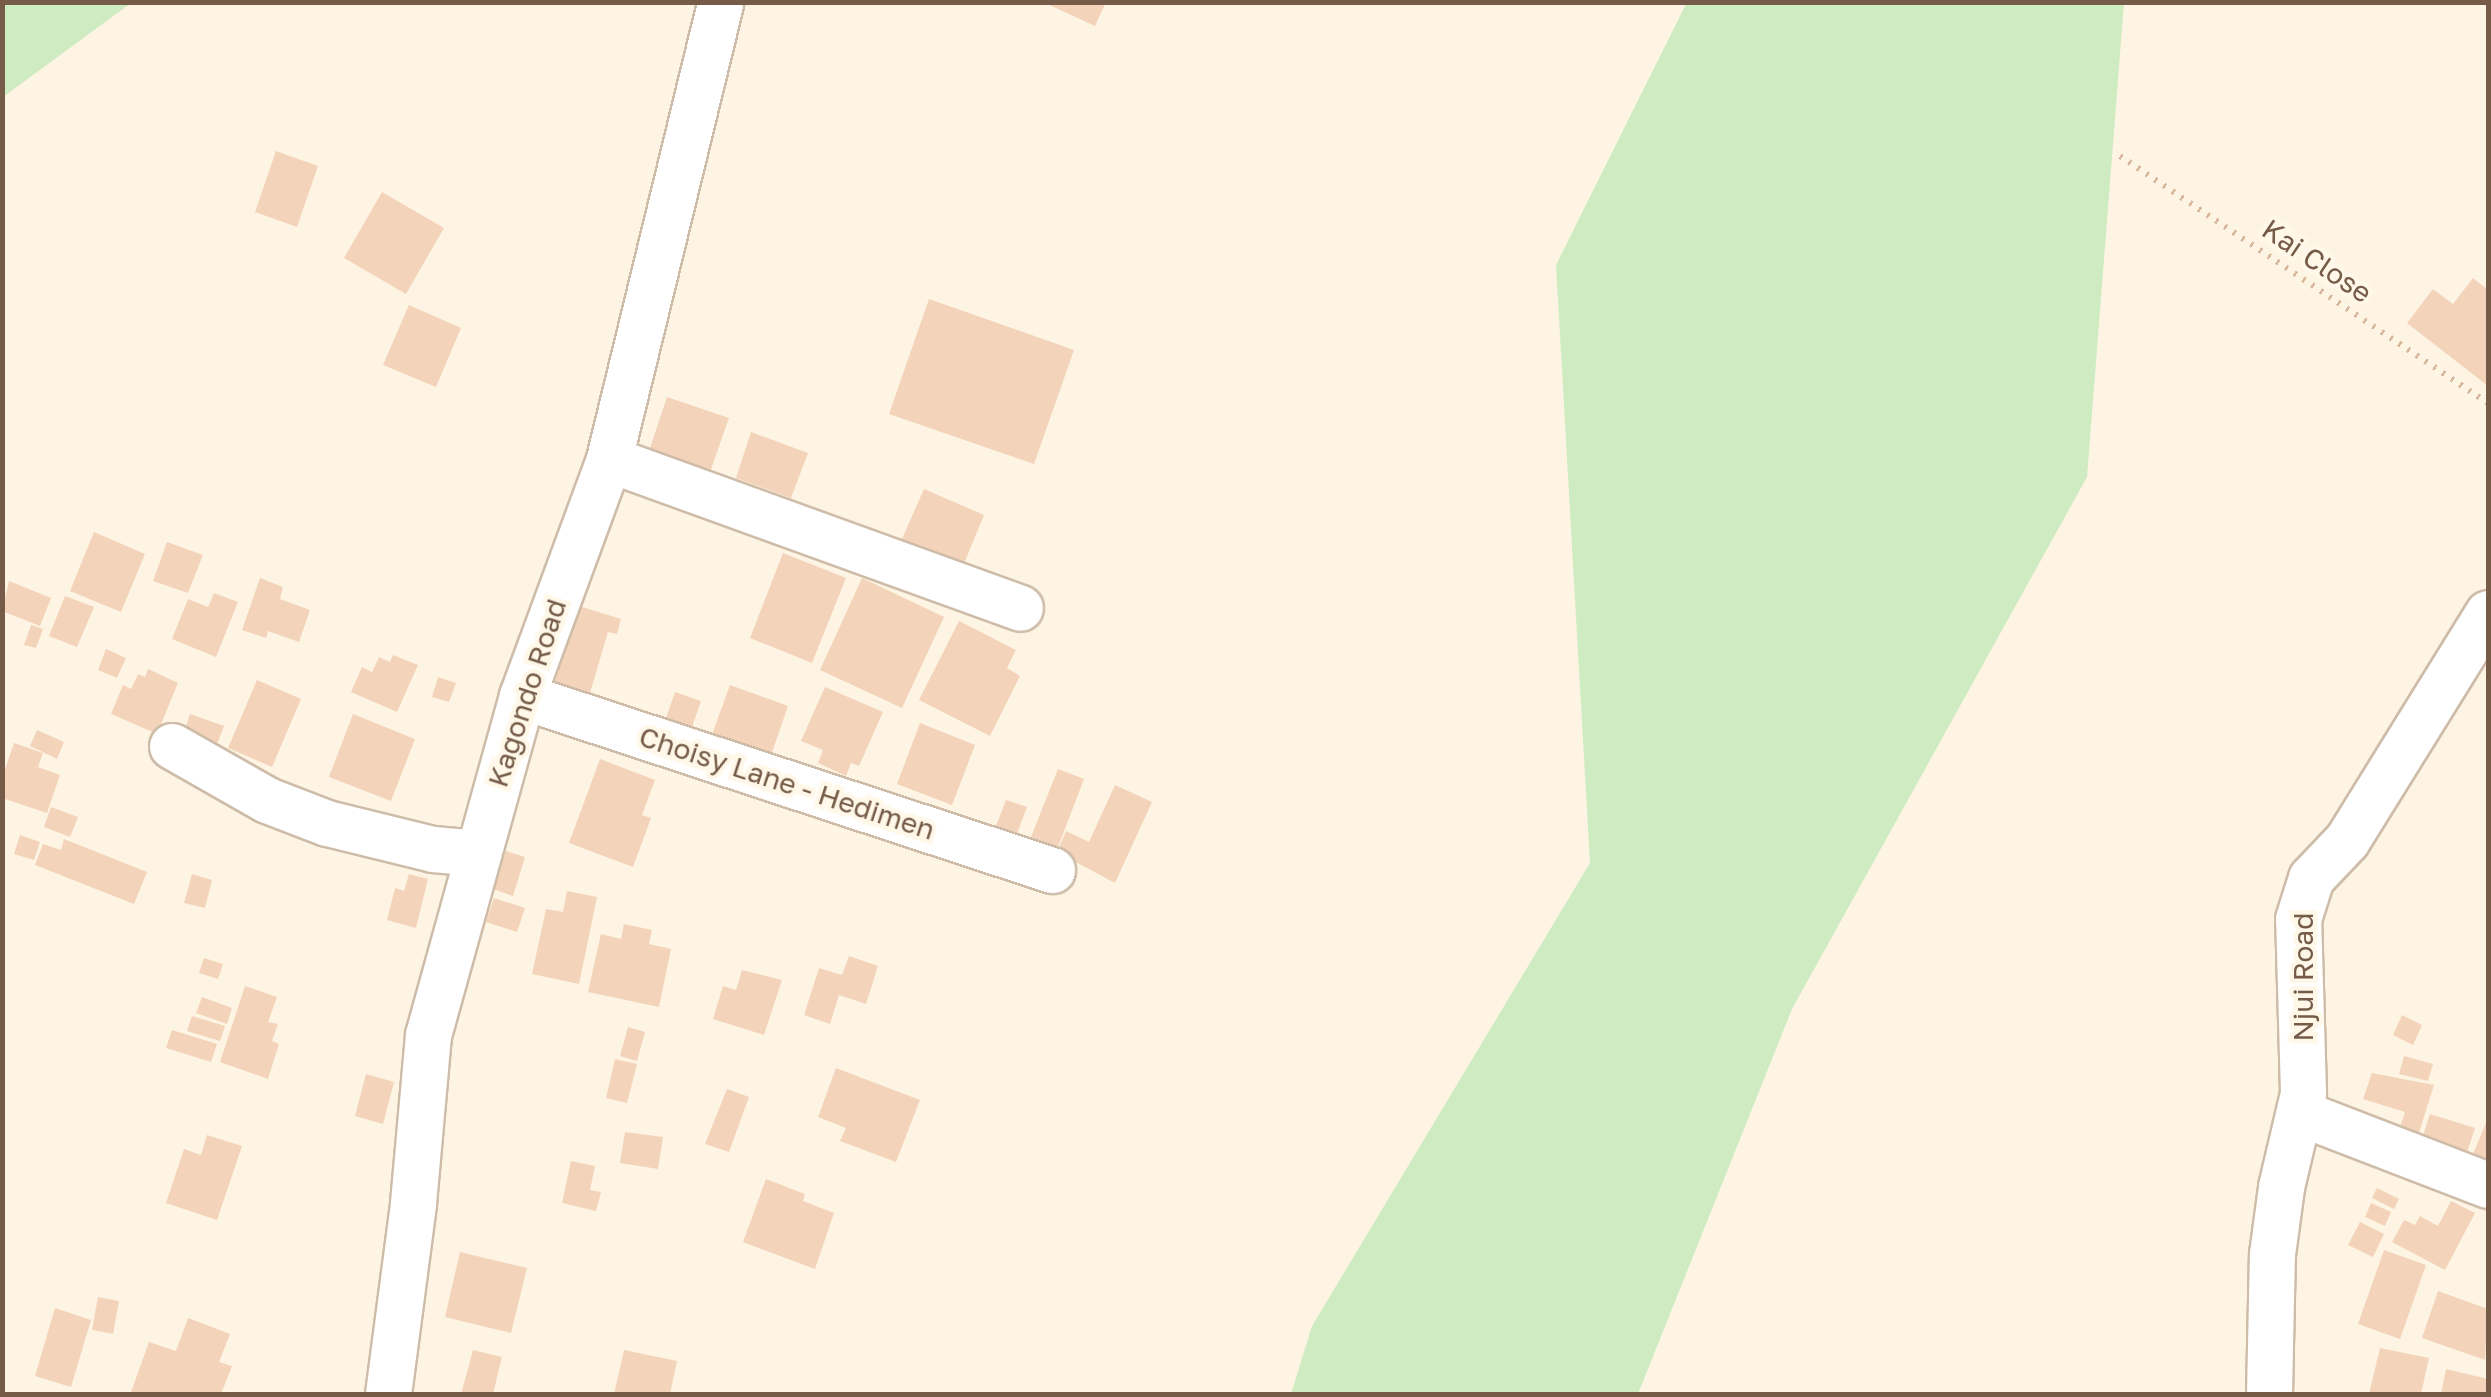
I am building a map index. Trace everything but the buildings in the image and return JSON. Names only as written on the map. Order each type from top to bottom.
[{"type":"street","name":"Kagondo Road","points":[[393,1390],[428,1035],[522,696],[609,460],[720,2]]},
{"type":"street","points":[[609,460],[1020,608]]},
{"type":"street","name":"Njui Road","points":[[2269,1394],[2272,1254],[2281,1187],[2301,1113],[2303,1045],[2298,918],[2310,878],[2347,840],[2488,613]]},
{"type":"street","name":"Choisy Lane - Hedimen","points":[[522,696],[1052,870]]},
{"type":"street","points":[[172,746],[267,800],[310,817],[433,849],[478,853]]},
{"type":"street","points":[[2301,1113],[2488,1184]]},
{"type":"path","name":"Kai Close","points":[[2120,156],[2488,403]]},
{"type":"green space","points":[[3,2],[131,2],[131,3],[3,97]]},
{"type":"green space","points":[[1687,2],[2124,3],[2087,477],[1792,1009],[1638,1394],[1291,1394],[1312,1326],[1590,863],[1556,265]]}]
